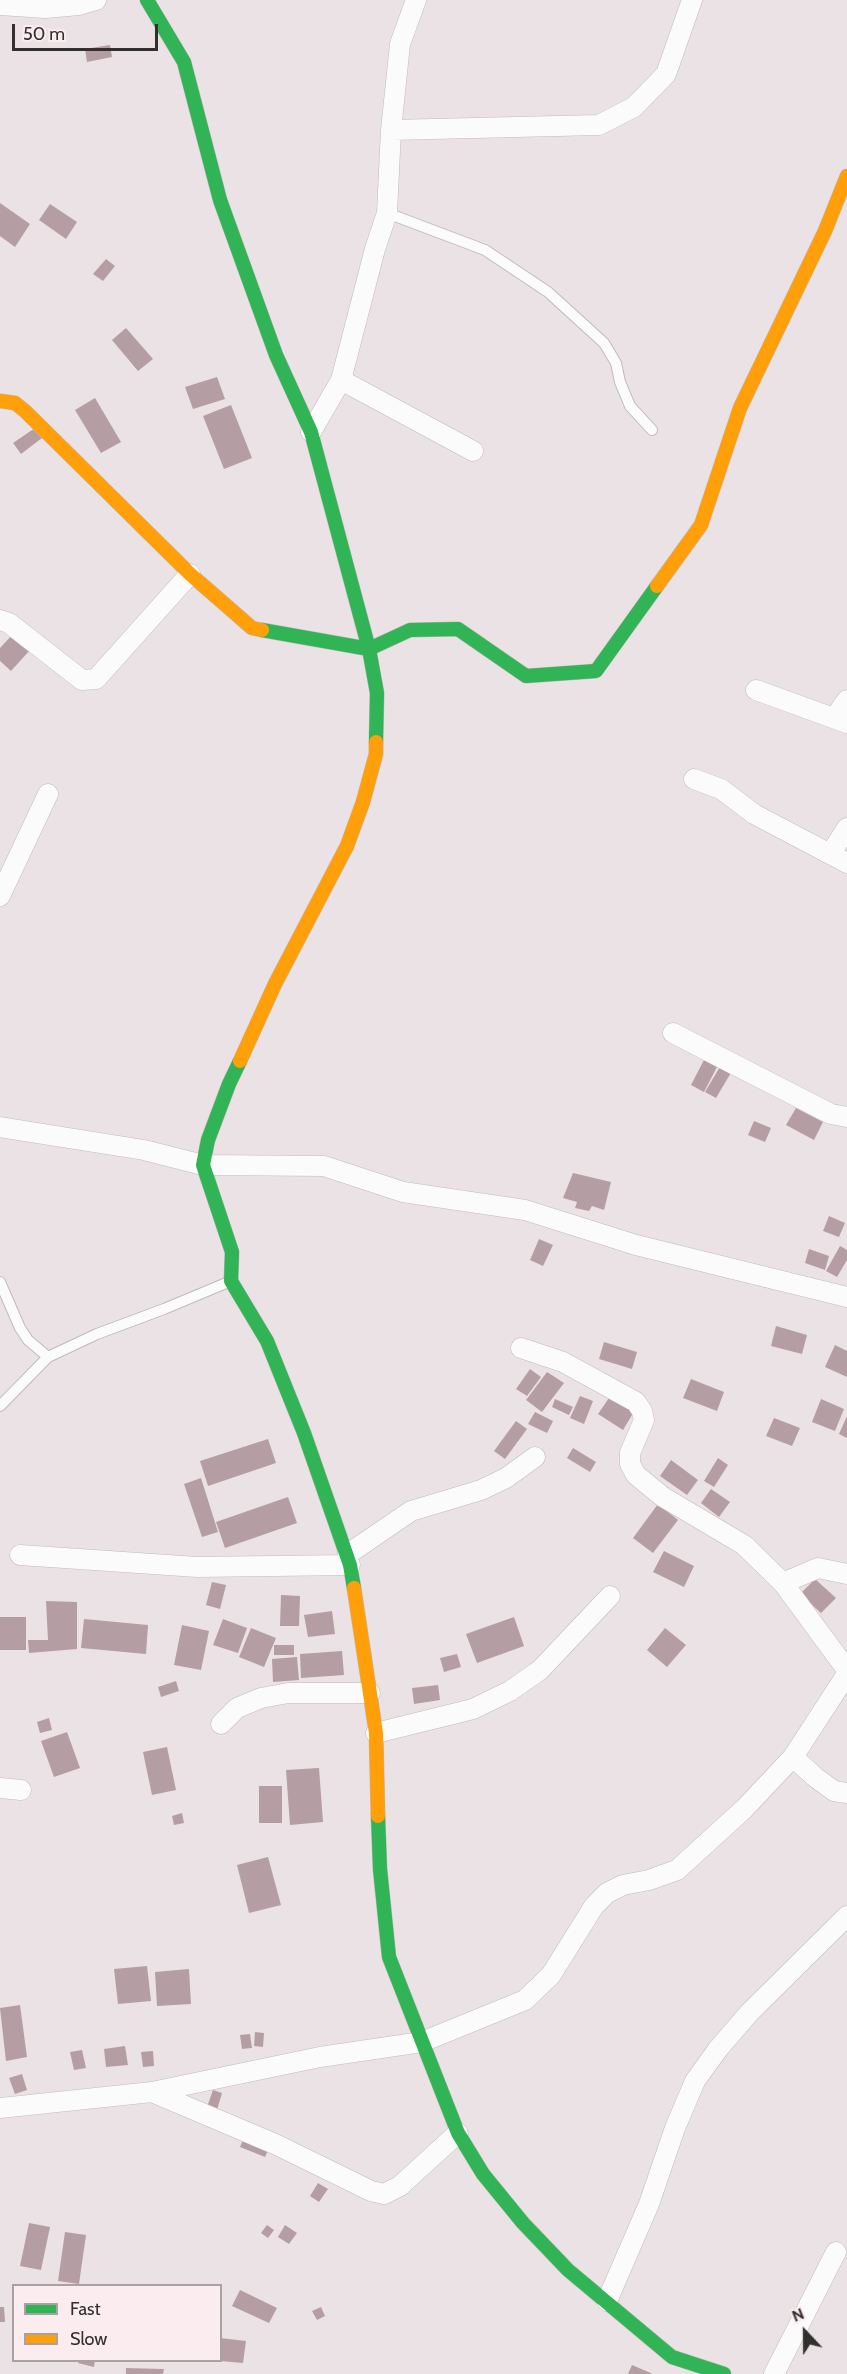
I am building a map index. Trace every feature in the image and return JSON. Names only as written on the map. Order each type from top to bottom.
[{"type":"street","points":[[0,5],[79,5],[96,0]]},
{"type":"street","points":[[147,0],[184,62],[224,210],[276,356],[311,432],[369,650],[377,693],[376,754],[363,802],[347,846],[274,984],[259,1023],[229,1084],[208,1140],[203,1165],[232,1252],[231,1281],[267,1341],[349,1559],[376,1733],[380,1869],[389,1957],[458,2133],[483,2174],[523,2223],[568,2270],[672,2356],[724,2374]]},
{"type":"street","points":[[311,432],[341,380],[375,249],[387,213],[391,130],[400,44],[416,0]]},
{"type":"street","points":[[391,130],[599,125],[634,107],[666,74],[692,0]]},
{"type":"street","points":[[0,401],[15,402],[25,411],[190,574],[252,628],[369,650],[410,630],[458,629],[526,676],[596,670],[701,525],[740,408],[825,231],[847,176]]},
{"type":"street","points":[[341,380],[473,451]]},
{"type":"street","points":[[0,620],[9,623],[82,680],[96,679],[190,574]]},
{"type":"street","points":[[756,690],[841,720],[847,700]]},
{"type":"street","points":[[693,779],[721,789],[754,814],[839,858],[847,828]]},
{"type":"street","points":[[0,896],[48,794]]},
{"type":"street","points":[[673,1034],[831,1114],[847,1117]]},
{"type":"street","points":[[0,1127],[144,1150],[203,1165],[324,1166],[403,1192],[525,1210],[636,1245],[847,1297]]},
{"type":"street","points":[[0,2108],[152,2092],[320,2057],[422,2042],[525,2000],[551,1975],[594,1906],[607,1893],[623,1885],[649,1880],[677,1870],[744,1809],[793,1758],[847,1672],[783,1583],[744,1545],[663,1497],[636,1475],[630,1464],[630,1453],[644,1420],[642,1411],[636,1402],[563,1362],[521,1348]]},
{"type":"street","points":[[20,1555],[197,1567],[349,1559],[411,1511],[481,1490],[506,1478],[535,1457]]},
{"type":"street","points":[[783,1583],[818,1568],[847,1574]]},
{"type":"street","points":[[376,1733],[473,1709],[510,1691],[540,1670],[610,1596]]},
{"type":"street","points":[[220,1724],[237,1708],[261,1698],[288,1693],[370,1693]]},
{"type":"street","points":[[793,1758],[834,1791],[847,1793]]},
{"type":"street","points":[[0,1788],[21,1790]]},
{"type":"street","points":[[607,2301],[649,2204],[675,2128],[695,2081],[718,2049],[750,2012],[847,1916]]},
{"type":"street","points":[[152,2092],[275,2144],[371,2192],[384,2194],[400,2186],[458,2133]]},
{"type":"street","points":[[774,2374],[836,2252]]},
{"type":"lane","points":[[387,213],[485,250],[548,292],[604,343],[616,363],[620,382],[630,406],[652,430]]},
{"type":"lane","points":[[0,1406],[48,1358],[97,1334],[231,1281]]},
{"type":"lane","points":[[0,1282],[20,1328],[28,1340],[48,1358]]},
{"type":"building","points":[[110,45],[112,57],[87,62],[85,49]]},
{"type":"building","points":[[0,203],[30,224],[15,247],[0,236]]},
{"type":"building","points":[[50,204],[77,222],[66,239],[39,220]]},
{"type":"building","points":[[106,259],[115,266],[103,281],[93,274]]},
{"type":"building","points":[[126,328],[153,359],[138,371],[112,340]]},
{"type":"building","points":[[217,377],[225,399],[193,409],[185,387]]},
{"type":"building","points":[[95,398],[121,442],[101,453],[75,410]]},
{"type":"building","points":[[231,405],[252,458],[224,469],[203,416]]},
{"type":"building","points":[[35,428],[42,438],[21,454],[13,443]]},
{"type":"building","points":[[13,634],[31,649],[11,671],[0,661],[0,648]]},
{"type":"building","points":[[705,1058],[718,1065],[704,1092],[691,1085]]},
{"type":"building","points":[[721,1065],[732,1071],[716,1098],[705,1092]]},
{"type":"building","points":[[796,1108],[823,1122],[814,1140],[786,1125]]},
{"type":"building","points":[[754,1121],[771,1128],[765,1142],[748,1135]]},
{"type":"building","points":[[573,1173],[611,1182],[604,1210],[592,1206],[589,1211],[575,1208],[577,1202],[563,1198]]},
{"type":"building","points":[[829,1216],[845,1223],[839,1237],[823,1231]]},
{"type":"building","points":[[539,1239],[553,1245],[543,1266],[530,1260]]},
{"type":"building","points":[[840,1246],[847,1250],[847,1260],[837,1277],[826,1271]]},
{"type":"building","points":[[809,1249],[829,1256],[825,1270],[805,1263]]},
{"type":"building","points":[[776,1326],[807,1335],[802,1354],[771,1346]]},
{"type":"building","points":[[604,1342],[637,1352],[632,1369],[599,1359]]},
{"type":"building","points":[[835,1345],[847,1351],[847,1377],[825,1367]]},
{"type":"building","points":[[530,1369],[541,1377],[527,1396],[516,1389]]},
{"type":"building","points":[[547,1372],[564,1383],[542,1412],[526,1400]]},
{"type":"building","points":[[691,1379],[724,1392],[717,1411],[683,1398]]},
{"type":"building","points":[[611,1395],[635,1410],[623,1430],[598,1414]]},
{"type":"building","points":[[580,1396],[593,1401],[584,1424],[570,1418]]},
{"type":"building","points":[[555,1399],[573,1407],[569,1415],[552,1407]]},
{"type":"building","points":[[821,1399],[844,1409],[835,1431],[812,1422]]},
{"type":"building","points":[[535,1412],[553,1421],[547,1433],[528,1424]]},
{"type":"building","points":[[847,1416],[847,1438],[839,1434]]},
{"type":"building","points":[[774,1418],[800,1428],[792,1446],[766,1436]]},
{"type":"building","points":[[516,1421],[527,1429],[505,1459],[494,1451]]},
{"type":"building","points":[[268,1439],[276,1463],[208,1486],[200,1461]]},
{"type":"building","points":[[573,1448],[596,1462],[590,1472],[567,1458]]},
{"type":"building","points":[[718,1458],[728,1465],[714,1487],[704,1481]]},
{"type":"building","points":[[671,1460],[698,1480],[687,1495],[660,1476]]},
{"type":"building","points":[[201,1478],[218,1532],[202,1537],[184,1484]]},
{"type":"building","points":[[711,1489],[730,1502],[719,1517],[701,1503]]},
{"type":"building","points":[[288,1497],[297,1523],[225,1548],[216,1522]]},
{"type":"building","points":[[658,1504],[678,1520],[653,1553],[633,1538]]},
{"type":"building","points":[[664,1551],[694,1566],[684,1587],[653,1572]]},
{"type":"building","points":[[815,1579],[836,1598],[821,1613],[800,1594]]},
{"type":"building","points":[[212,1582],[226,1585],[220,1609],[206,1605]]},
{"type":"building","points":[[281,1595],[300,1596],[299,1626],[280,1626]]},
{"type":"building","points":[[46,1601],[77,1602],[77,1649],[29,1653],[28,1640],[48,1640]]},
{"type":"building","points":[[332,1611],[335,1634],[308,1637],[304,1615]]},
{"type":"building","points":[[0,1617],[26,1617],[26,1650],[0,1650]]},
{"type":"building","points":[[514,1617],[524,1646],[477,1663],[466,1634]]},
{"type":"building","points":[[84,1619],[148,1625],[146,1654],[81,1648]]},
{"type":"building","points":[[223,1619],[247,1628],[238,1653],[213,1645]]},
{"type":"building","points":[[182,1625],[209,1631],[201,1670],[174,1665]]},
{"type":"building","points":[[251,1628],[276,1638],[264,1667],[239,1657]]},
{"type":"building","points":[[665,1628],[686,1645],[667,1667],[647,1650]]},
{"type":"building","points":[[274,1645],[294,1645],[294,1655],[274,1655]]},
{"type":"building","points":[[342,1651],[344,1675],[301,1678],[300,1654]]},
{"type":"building","points":[[457,1654],[461,1667],[444,1672],[440,1658]]},
{"type":"building","points":[[297,1657],[299,1680],[273,1682],[272,1659]]},
{"type":"building","points":[[176,1681],[179,1691],[161,1697],[158,1687]]},
{"type":"building","points":[[438,1685],[440,1700],[414,1704],[412,1688]]},
{"type":"building","points":[[49,1718],[52,1730],[40,1733],[37,1722]]},
{"type":"building","points":[[67,1732],[80,1768],[54,1777],[41,1741]]},
{"type":"building","points":[[167,1747],[176,1790],[152,1795],[143,1752]]},
{"type":"building","points":[[319,1768],[323,1822],[290,1825],[286,1770]]},
{"type":"building","points":[[259,1786],[282,1786],[282,1823],[259,1823]]},
{"type":"building","points":[[182,1813],[184,1823],[174,1825],[172,1816]]},
{"type":"building","points":[[268,1857],[281,1905],[249,1913],[237,1865]]},
{"type":"building","points":[[147,1966],[151,2001],[118,2004],[114,1969]]},
{"type":"building","points":[[189,1969],[191,2004],[157,2006],[155,1972]]},
{"type":"building","points":[[20,2005],[27,2057],[6,2061],[0,2008]]},
{"type":"building","points":[[255,2032],[264,2033],[263,2047],[254,2046]]},
{"type":"building","points":[[250,2034],[252,2048],[242,2049],[240,2035]]},
{"type":"building","points":[[125,2046],[128,2065],[106,2067],[104,2049]]},
{"type":"building","points":[[82,2050],[86,2068],[74,2070],[70,2052]]},
{"type":"building","points":[[153,2051],[154,2066],[143,2067],[141,2052]]},
{"type":"building","points":[[22,2074],[27,2090],[15,2094],[9,2078]]},
{"type":"building","points":[[213,2090],[222,2093],[217,2110],[207,2107]]},
{"type":"building","points":[[245,2135],[270,2146],[265,2157],[240,2147]]},
{"type":"building","points":[[318,2183],[328,2189],[319,2202],[310,2196]]},
{"type":"building","points":[[29,2223],[50,2227],[41,2270],[20,2266]]},
{"type":"building","points":[[267,2225],[274,2230],[268,2238],[261,2233]]},
{"type":"building","points":[[285,2225],[297,2233],[289,2244],[278,2237]]},
{"type":"building","points":[[65,2232],[86,2235],[79,2284],[58,2281]]},
{"type":"building","points":[[240,2290],[277,2308],[269,2323],[232,2306]]},
{"type":"building","points":[[0,2307],[4,2307],[5,2322],[0,2322]]},
{"type":"building","points":[[321,2307],[325,2316],[317,2320],[312,2311]]},
{"type":"building","points":[[222,2338],[246,2341],[243,2363],[222,2361]]},
{"type":"building","points":[[78,2362],[95,2362],[94,2367]]},
{"type":"building","points":[[632,2365],[653,2374],[628,2374]]},
{"type":"building","points":[[126,2368],[164,2369],[163,2374],[126,2374]]},
{"type":"traffic: fast","points":[[147,0],[184,62],[220,200],[276,355],[311,432],[369,649],[377,693],[376,742]]},
{"type":"traffic: fast","points":[[262,630],[369,649],[410,630],[458,629],[526,676],[596,671],[657,586]]},
{"type":"traffic: fast","points":[[240,1061],[208,1140],[203,1165],[232,1252],[231,1281],[267,1341],[304,1433],[350,1565],[354,1588]]},
{"type":"traffic: fast","points":[[378,1816],[380,1869],[389,1957],[458,2133],[483,2174],[523,2223],[568,2270],[672,2357],[724,2374]]},
{"type":"traffic: slow","points":[[657,586],[701,525],[740,408],[825,231],[847,176]]},
{"type":"traffic: slow","points":[[0,401],[15,403],[25,411],[190,574],[252,628],[262,630]]},
{"type":"traffic: slow","points":[[240,1061],[275,984],[347,846],[363,802],[376,754],[376,742]]},
{"type":"traffic: slow","points":[[354,1588],[376,1733],[378,1816]]}]
